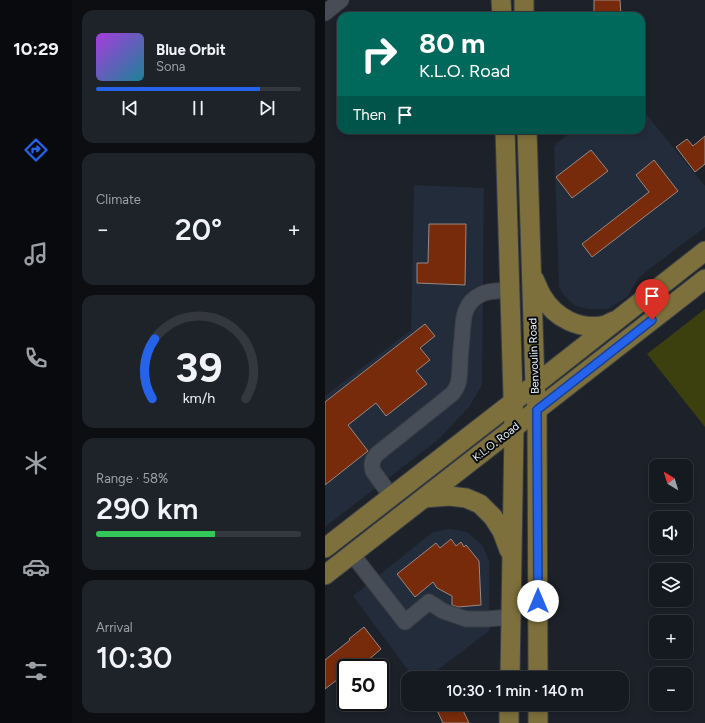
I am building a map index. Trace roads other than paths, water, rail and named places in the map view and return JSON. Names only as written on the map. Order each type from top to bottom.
[{"type":"main road","points":[[501,0],[502,12]]},
{"type":"main road","points":[[524,0],[524,12]]},
{"type":"main road","name":"Benvoulin Road","points":[[505,134],[514,428],[509,671]]},
{"type":"main road","name":"Benvoulin Road","points":[[527,134],[537,410],[538,671]]},
{"type":"main road","name":"K.L.O. Road","points":[[325,548],[705,251]]},
{"type":"main road","points":[[531,273],[548,305],[563,319],[579,325],[593,326],[606,325],[621,318]]},
{"type":"main road","name":"K.L.O. Road","points":[[325,575],[705,279]]},
{"type":"main road","points":[[424,498],[449,496],[466,498],[480,504],[493,517],[502,531],[512,557]]},
{"type":"main road","points":[[509,711],[509,723]]},
{"type":"main road","points":[[538,711],[538,723]]},
{"type":"lane","points":[[325,13],[341,0]]},
{"type":"lane","points":[[391,496],[373,471],[373,459],[377,454],[452,394],[457,388],[463,318],[471,302],[477,297],[488,292],[510,290]]},
{"type":"lane","points":[[352,554],[405,622],[429,602],[443,611],[466,619],[511,617]]}]
